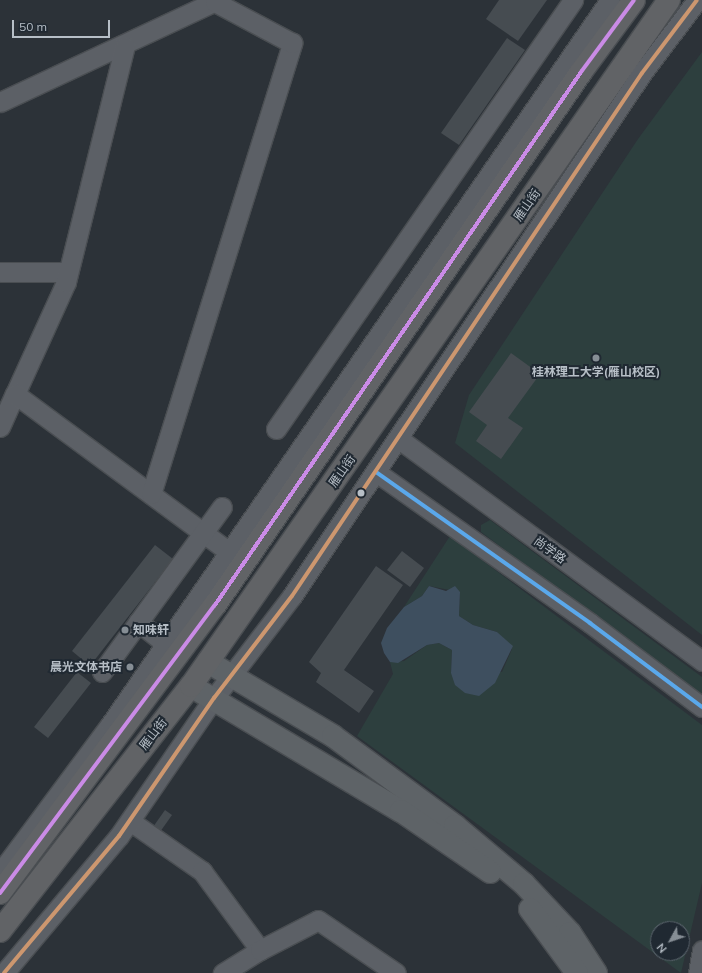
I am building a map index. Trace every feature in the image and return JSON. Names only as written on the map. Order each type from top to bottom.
[{"type":"highway","points":[[0,893],[168,670],[236,557],[634,0]]},
{"type":"highway","name":"雁山街","points":[[0,931],[208,662],[669,0]]},
{"type":"main road","points":[[208,662],[333,736],[455,826],[524,884],[570,933],[596,973]]},
{"type":"main road","points":[[190,686],[214,698],[401,811],[487,870],[536,915],[577,973]]},
{"type":"street","points":[[276,429],[574,0]]},
{"type":"street","points":[[4,973],[130,821],[214,698],[292,596],[398,440],[637,80],[697,0]]},
{"type":"street","points":[[0,102],[125,46],[211,2],[292,43],[151,494]]},
{"type":"street","points":[[0,873],[64,789],[166,644],[236,557],[415,283],[604,2]]},
{"type":"street","points":[[0,426],[68,272],[125,46]]},
{"type":"street","points":[[390,264],[415,283]]},
{"type":"street","points":[[0,272],[68,272]]},
{"type":"street","points":[[15,394],[236,557]]},
{"type":"street","name":"尚学路","points":[[398,440],[702,661]]},
{"type":"street","points":[[376,472],[590,623],[702,707]]},
{"type":"street","points":[[102,672],[222,507]]},
{"type":"street","points":[[138,622],[166,644]]},
{"type":"street","points":[[130,821],[199,868],[260,950]]},
{"type":"street","points":[[223,973],[260,950],[318,920],[396,973]]},
{"type":"street","points":[[698,973],[702,950]]},
{"type":"shaded area","points":[[702,52],[702,635],[455,443],[469,395],[638,139]]},
{"type":"shaded area","points":[[490,520],[702,677],[702,697],[481,532],[481,525]]},
{"type":"shaded area","points":[[450,536],[702,725],[702,883],[690,934],[690,921],[650,921],[650,950],[357,736],[393,674],[390,662],[404,661],[427,645],[439,643],[452,650],[451,673],[502,672],[512,649],[497,632],[473,625],[459,616],[460,592],[429,586],[422,596],[404,607]]},
{"type":"shaded area","points":[[665,961],[684,961],[681,973]]},
{"type":"water","points":[[429,586],[446,591],[455,586],[460,592],[459,616],[473,625],[497,632],[513,646],[495,683],[479,696],[465,693],[455,685],[451,673],[452,650],[439,643],[427,645],[398,663],[390,662],[384,653],[381,643],[387,628],[404,607],[422,596]]},
{"type":"building","points":[[499,0],[547,0],[518,41],[486,19]]},
{"type":"building","points":[[507,38],[525,50],[459,145],[441,133]]},
{"type":"building","points":[[511,353],[540,374],[508,418],[523,428],[501,459],[476,441],[487,425],[469,412]]},
{"type":"building","points":[[155,545],[173,559],[90,666],[72,651]]},
{"type":"building","points":[[402,551],[424,568],[410,587],[387,570]]},
{"type":"building","points":[[376,566],[403,585],[344,670],[374,691],[359,713],[316,682],[321,673],[309,662]]},
{"type":"building","points":[[77,672],[91,683],[48,738],[34,727]]},
{"type":"building","points":[[165,810],[172,815],[160,832],[153,827]]},
{"type":"transit line","points":[[0,893],[215,605],[581,72],[634,0]]},
{"type":"transit line","points":[[4,973],[119,836],[214,698],[292,596],[642,73],[697,0]]},
{"type":"transit line","points":[[376,472],[590,623],[702,707]]},
{"type":"place","name":"桂林理工大学(雁山校区)","points":[[596,358]]},
{"type":"place","name":"知味轩","points":[[125,630]]},
{"type":"place","name":"晨光文体书店","points":[[130,667]]}]
